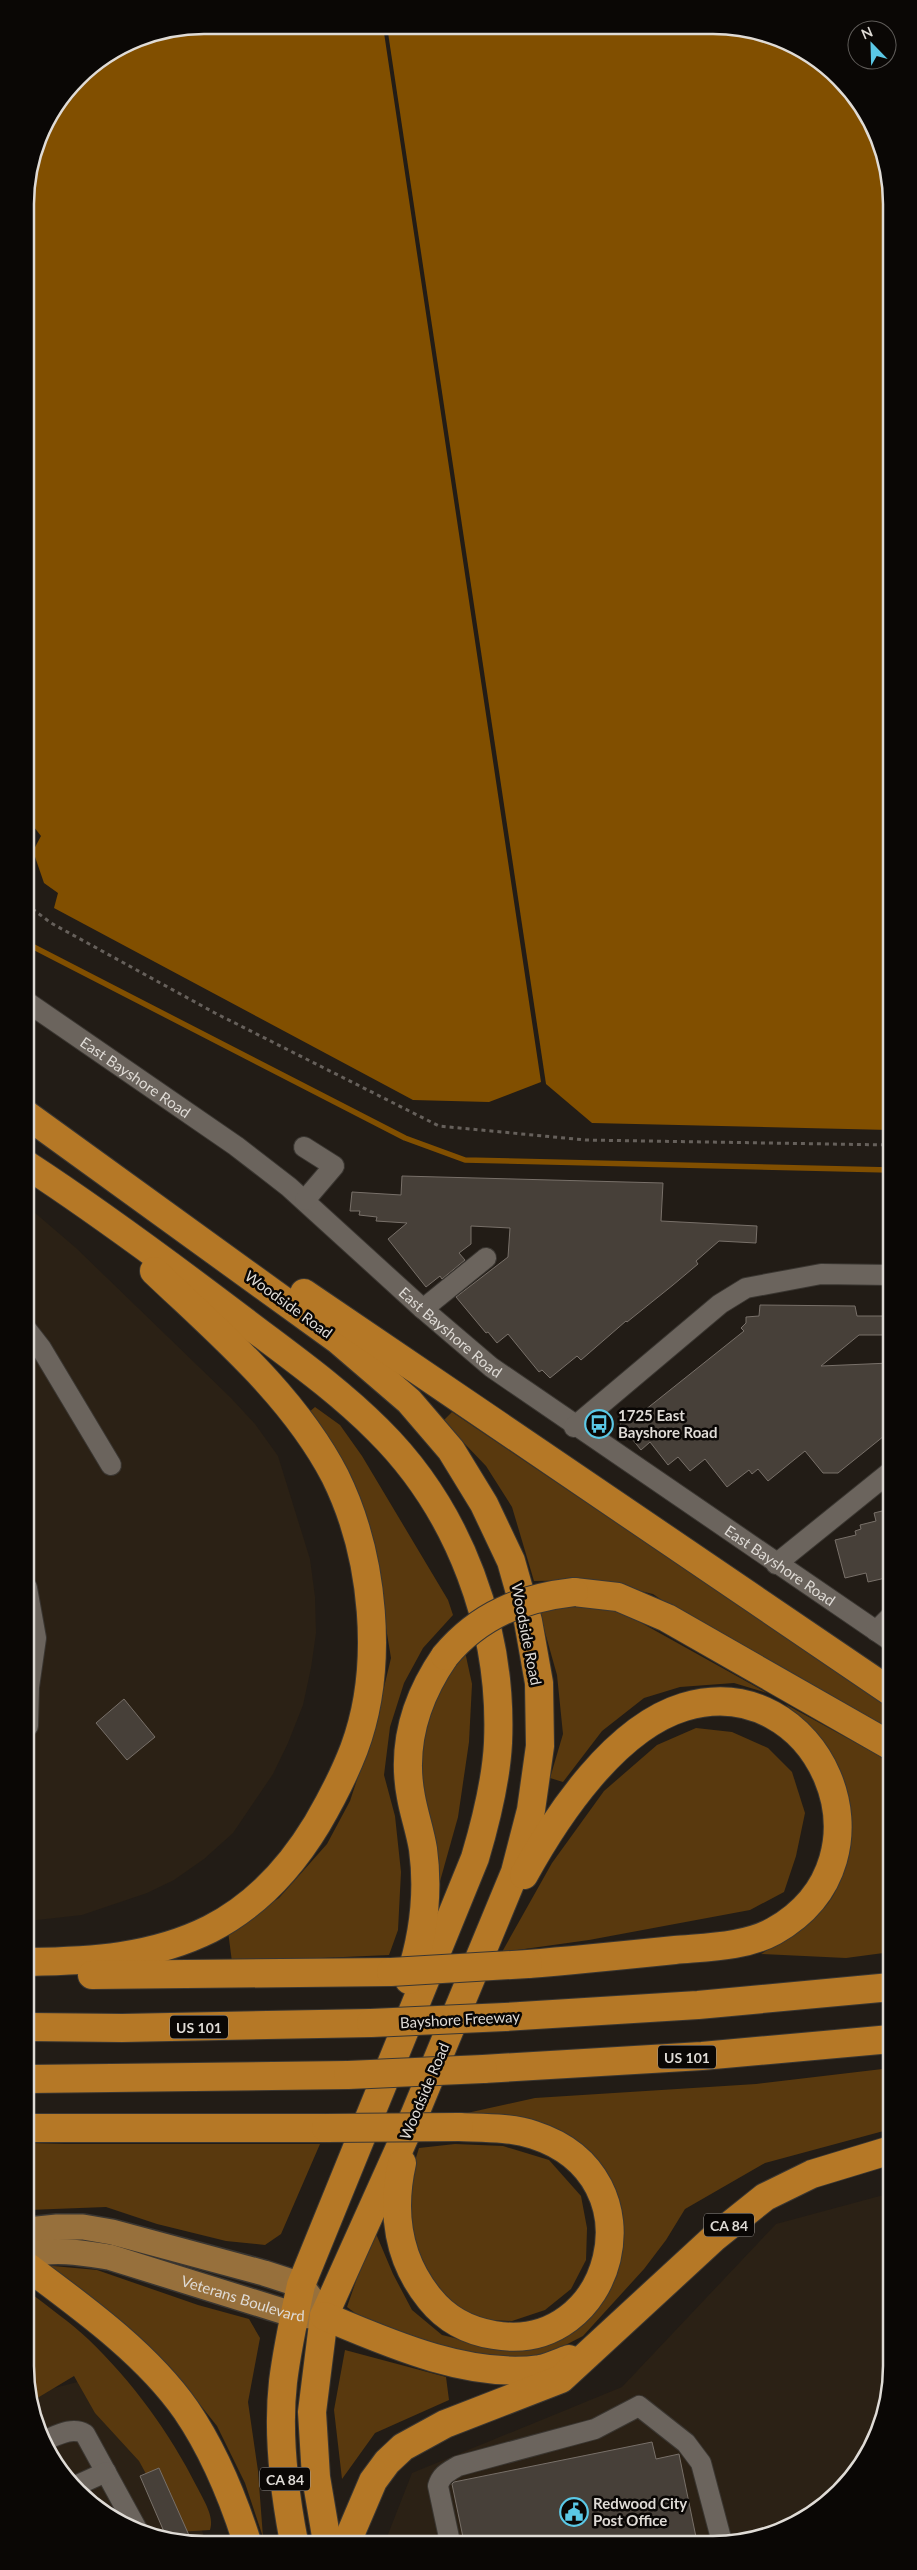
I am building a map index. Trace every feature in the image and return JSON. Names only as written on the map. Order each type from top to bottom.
[{"type":"highway","name":"Woodside Road","points":[[34,1122],[174,1220],[362,1359],[431,1425],[468,1476],[484,1504],[511,1561],[521,1591],[534,1652],[539,1683],[540,1746],[531,1810],[515,1872],[414,2116],[324,2316],[312,2412],[316,2477],[326,2536]]},
{"type":"highway","points":[[34,1169],[228,1309],[336,1391],[379,1431],[417,1474],[438,1506],[461,1550],[480,1603],[497,1687],[498,1744],[490,1801],[475,1858],[357,2146]]},
{"type":"highway","points":[[34,1962],[124,1957],[180,1942],[231,1917],[273,1883],[314,1830],[354,1748],[367,1691],[372,1632],[364,1564],[357,1534],[336,1479],[304,1426],[266,1381],[190,1306],[127,1246],[54,1182]]},
{"type":"highway","points":[[174,1220],[288,1282],[883,1687]]},
{"type":"highway","points":[[357,2146],[421,1939],[425,1870],[420,1835],[411,1797],[408,1758],[414,1716],[422,1695],[445,1656],[458,1641],[491,1615],[532,1599],[574,1592],[618,1597],[667,1618],[883,1741]]},
{"type":"highway","points":[[34,1975],[242,1975],[391,1972],[528,1964],[726,1945],[772,1932],[794,1919],[810,1904],[823,1886],[832,1865],[837,1844],[838,1822],[836,1800],[822,1763],[810,1747],[778,1720],[743,1705],[722,1702],[704,1704],[685,1707],[664,1716],[638,1732],[614,1753],[574,1798],[526,1870],[481,1956]]},
{"type":"highway","name":"Bayshore Freeway","points":[[34,2028],[370,2023],[505,2017],[698,2004],[883,1988]]},
{"type":"highway","name":"US 101","points":[[34,2079],[117,2080],[348,2075],[483,2069],[702,2056],[883,2040]]},
{"type":"highway","points":[[34,2128],[326,2128],[411,2127],[459,2127],[509,2130],[533,2134],[554,2143],[585,2166],[596,2180],[609,2215],[611,2234],[609,2255],[603,2275],[591,2295],[574,2312],[558,2324],[536,2333],[518,2336],[480,2333],[447,2316],[422,2289],[411,2272],[403,2253],[397,2217],[401,2171],[411,2127],[414,2116]]},
{"type":"highway","name":"CA 84","points":[[293,2536],[285,2481],[282,2416],[284,2376],[301,2285],[357,2146]]},
{"type":"highway","name":"CA 84","points":[[596,2349],[715,2236],[765,2197],[812,2174],[883,2152]]},
{"type":"highway","points":[[34,2272],[89,2314],[149,2367],[186,2409],[222,2475],[245,2536]]},
{"type":"highway","points":[[324,2316],[404,2348],[488,2368],[542,2369],[596,2349]]},
{"type":"highway","points":[[350,2536],[373,2481],[387,2462],[403,2447],[444,2424],[561,2379],[596,2349]]},
{"type":"main road","name":"Veterans Boulevard","points":[[34,2229],[83,2227],[112,2232],[236,2265],[301,2285],[324,2316]]},
{"type":"main road","name":"Veterans Boulevard","points":[[34,2255],[74,2252],[110,2257],[295,2315],[324,2316]]},
{"type":"street","name":"East Bayshore Road","points":[[34,1007],[236,1146],[305,1200],[422,1310],[491,1368],[574,1427],[883,1636]]},
{"type":"street","points":[[304,1146],[342,1171],[305,1200]]},
{"type":"street","points":[[422,1310],[486,1258]]},
{"type":"street","points":[[574,1427],[720,1304],[746,1288],[821,1274],[883,1273]]},
{"type":"street","points":[[34,1338],[42,1348],[111,1465]]},
{"type":"street","points":[[776,1564],[883,1478]]},
{"type":"street","points":[[34,1627],[36,1638],[34,1650]]},
{"type":"street","points":[[449,2536],[438,2486],[440,2478],[447,2472],[458,2466],[595,2429],[639,2406],[686,2443],[701,2463],[720,2536]]},
{"type":"street","points":[[50,2438],[71,2431],[80,2430],[85,2434],[132,2520]]},
{"type":"street","points":[[81,2483],[106,2472]]},
{"type":"path","points":[[34,910],[50,923],[215,1013],[439,1126],[585,1140],[883,1145]]},
{"type":"shaded area","points":[[193,34],[384,34],[541,1082],[489,1102],[413,1100],[54,908],[58,893],[44,883],[34,854],[34,849],[41,836],[34,827],[34,193],[37,171],[51,129],[62,109],[76,92],[100,69],[129,51],[149,43]]},
{"type":"shaded area","points":[[388,34],[724,34],[746,37],[768,43],[798,57],[817,69],[848,100],[870,139],[880,171],[883,193],[883,1130],[592,1123],[546,1084]]},
{"type":"shaded area","points":[[34,1212],[76,1248],[231,1398],[255,1424],[278,1456],[310,1559],[315,1597],[316,1633],[303,1705],[273,1774],[233,1833],[204,1859],[174,1880],[147,1893],[82,1915],[34,1920]]},
{"type":"shaded area","points":[[315,1407],[340,1425],[362,1456],[448,1600],[453,1615],[423,1648],[404,1683],[390,1727],[384,1775],[395,1816],[401,1872],[398,1930],[389,1955],[232,1962],[228,1931],[279,1898],[327,1844],[350,1801],[375,1725],[391,1658],[378,1579],[308,1413]]},
{"type":"shaded area","points":[[452,1412],[883,1703],[883,1730],[701,1627],[653,1594],[593,1580],[534,1581],[512,1507],[486,1466],[443,1421]]},
{"type":"shaded area","points":[[566,1604],[611,1606],[767,1693],[734,1683],[680,1687],[644,1698],[602,1731],[563,1782],[550,1778],[563,1734],[557,1675],[539,1611]]},
{"type":"shaded area","points":[[464,1647],[472,1684],[469,1742],[458,1817],[437,1892],[417,1799],[423,1716]]},
{"type":"shaded area","points":[[785,1704],[883,1758],[883,1953],[846,1958],[761,1954],[802,1928],[828,1903],[838,1886],[848,1847],[850,1823],[848,1800],[842,1779],[833,1758],[804,1721]]},
{"type":"shaded area","points":[[696,1728],[732,1732],[768,1748],[792,1772],[805,1813],[796,1856],[784,1892],[750,1910],[589,1940],[502,1952],[552,1863],[604,1791],[657,1745]]},
{"type":"shaded area","points":[[883,2069],[883,2131],[765,2163],[685,2209],[666,2240],[644,2269],[583,2336],[548,2354],[499,2359],[399,2335],[359,2316],[347,2307],[374,2229],[393,2274],[412,2310],[442,2335],[509,2351],[553,2338],[602,2293],[613,2197],[529,2121],[467,2113],[535,2098],[756,2084]]},
{"type":"shaded area","points":[[34,2143],[320,2144],[281,2234],[265,2245],[226,2241],[157,2224],[106,2207],[34,2210]]},
{"type":"shaded area","points":[[455,2144],[503,2146],[549,2160],[581,2196],[587,2228],[586,2260],[571,2289],[545,2310],[512,2321],[471,2319],[419,2274],[406,2190],[419,2148]]},
{"type":"shaded area","points":[[883,2195],[883,2377],[877,2410],[870,2431],[855,2461],[825,2494],[808,2508],[768,2527],[724,2536],[387,2536],[412,2473],[622,2387],[776,2224]]},
{"type":"shaded area","points":[[42,2265],[97,2270],[198,2305],[249,2319],[260,2338],[248,2402],[258,2471],[263,2536],[245,2483],[217,2426],[170,2367],[129,2328]]},
{"type":"shaded area","points":[[34,2296],[88,2339],[120,2372],[149,2408],[175,2447],[205,2502],[211,2519],[210,2530],[178,2532],[139,2461],[95,2413],[74,2376],[37,2398],[34,2377]]},
{"type":"shaded area","points":[[345,2350],[446,2377],[449,2400],[375,2433],[342,2479],[334,2410]]},
{"type":"shaded area","points":[[104,2375],[161,2438],[204,2536],[171,2533],[149,2527],[129,2519],[100,2501],[62,2461],[43,2421],[36,2393]]},
{"type":"building","points":[[402,1176],[663,1183],[661,1221],[757,1226],[756,1243],[719,1241],[696,1261],[698,1264],[626,1321],[581,1360],[577,1356],[550,1378],[542,1370],[539,1372],[508,1334],[497,1343],[488,1332],[486,1333],[456,1297],[508,1257],[510,1228],[471,1226],[471,1244],[459,1253],[465,1260],[442,1279],[440,1276],[426,1287],[388,1239],[407,1223],[376,1221],[377,1217],[359,1215],[360,1211],[350,1211],[352,1192],[401,1195]]},
{"type":"building","points":[[760,1305],[855,1306],[857,1316],[883,1316],[883,1335],[859,1335],[821,1366],[883,1363],[883,1437],[838,1473],[823,1473],[805,1451],[768,1481],[758,1469],[752,1474],[749,1470],[727,1487],[705,1459],[690,1471],[678,1457],[668,1465],[650,1442],[641,1450],[620,1424],[632,1414],[635,1418],[744,1331],[741,1328],[746,1323],[746,1317],[759,1316]]},
{"type":"building","points":[[883,1511],[883,1579],[868,1582],[866,1573],[845,1578],[835,1540],[856,1535],[855,1531],[861,1529],[860,1525],[876,1521],[874,1513]]},
{"type":"building","points":[[124,1699],[155,1737],[127,1760],[96,1723]]},
{"type":"building","name":"Redwood City Post Office","points":[[652,2442],[656,2459],[679,2454],[696,2536],[463,2536],[452,2484],[454,2482]]},
{"type":"building","points":[[159,2468],[189,2535],[164,2531],[140,2476]]},
{"type":"waterway","points":[[34,947],[405,1138],[465,1160],[883,1170]]},
{"type":"place","name":"1725 East Bayshore Road","points":[[599,1424]]},
{"type":"place","name":"Redwood City Post Office","points":[[574,2512]]}]
